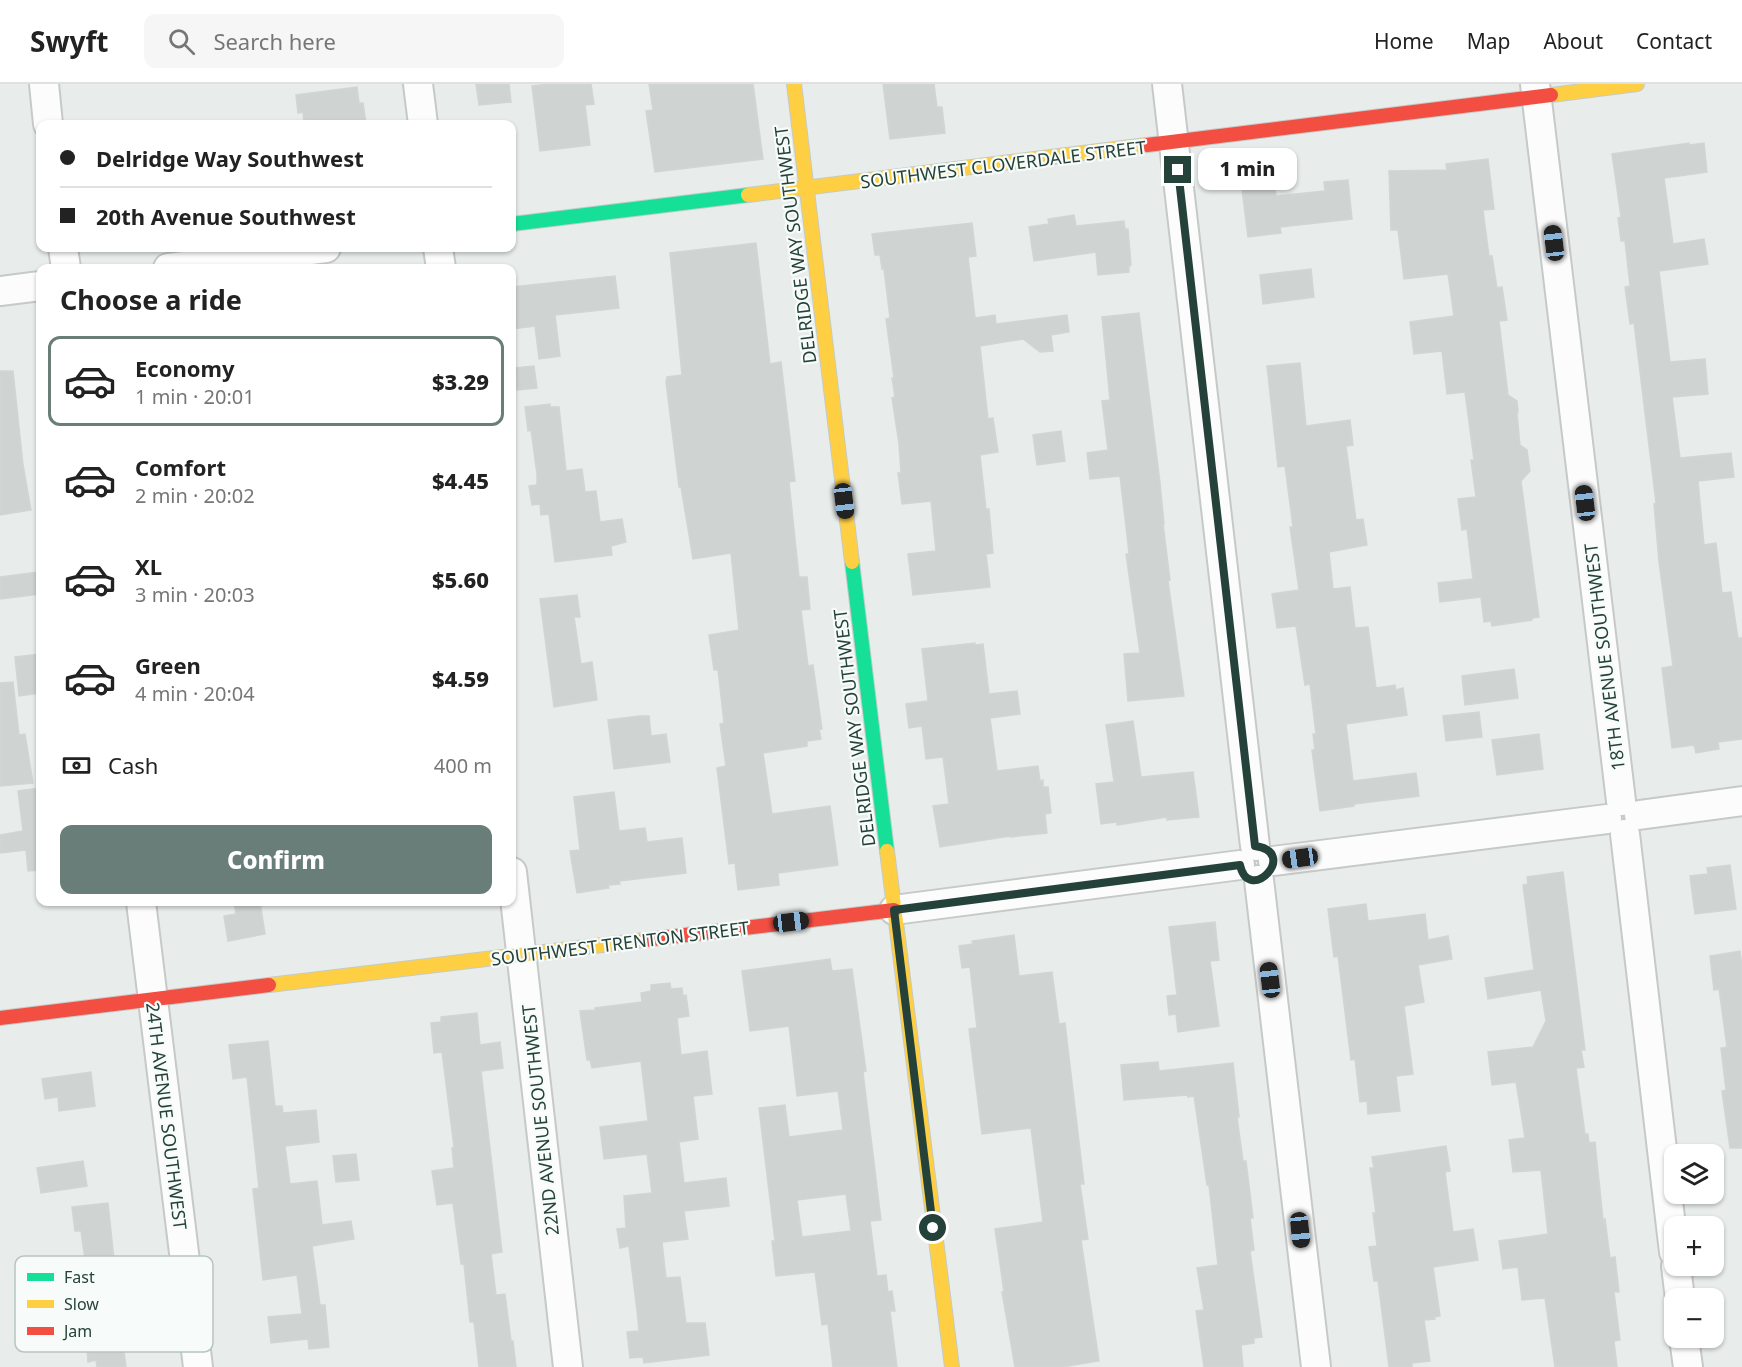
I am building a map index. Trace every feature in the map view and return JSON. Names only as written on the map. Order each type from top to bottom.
[{"type":"street","points":[[44,84],[48,120]]},
{"type":"street","points":[[418,84],[422,120]]},
{"type":"street","name":"DELRIDGE WAY SOUTHWEST","points":[[794,84],[952,1367]]},
{"type":"street","points":[[1167,84],[1316,1367]]},
{"type":"street","name":"SOUTHWEST CLOVERDALE STREET","points":[[516,224],[1174,143],[1536,91],[1637,84]]},
{"type":"street","name":"18TH AVENUE SOUTHWEST","points":[[1536,91],[1670,1216]]},
{"type":"street","points":[[200,264],[294,252]]},
{"type":"street","points":[[0,291],[36,286]]},
{"type":"street","name":"SOUTHWEST TRENTON STREET","points":[[0,1018],[894,910],[1742,801]]},
{"type":"street","name":"24TH AVENUE SOUTHWEST","points":[[141,906],[184,1256]]},
{"type":"street","name":"22ND AVENUE SOUTHWEST","points":[[516,906],[568,1367]]},
{"type":"street","points":[[1685,1348],[1688,1367]]},
{"type":"street","name":"24TH AVENUE SOUTHWEST","points":[[196,1352],[198,1367]]},
{"type":"building","points":[[476,84],[509,84],[511,102],[479,105]]},
{"type":"building","points":[[591,84],[594,104],[585,105],[590,145],[540,151],[532,86]]},
{"type":"building","points":[[649,84],[753,84],[763,159],[655,172],[646,111],[653,110]]},
{"type":"building","points":[[883,84],[934,84],[937,107],[942,107],[945,133],[890,139]]},
{"type":"building","points":[[357,87],[359,103],[363,103],[365,120],[304,120],[303,112],[298,113],[296,95]]},
{"type":"building","points":[[1689,143],[1689,145],[1704,143],[1707,172],[1664,178],[1673,244],[1704,239],[1708,264],[1659,271],[1670,362],[1705,359],[1708,394],[1672,397],[1680,458],[1731,453],[1734,477],[1698,481],[1704,545],[1716,543],[1722,593],[1731,592],[1738,638],[1742,638],[1742,739],[1718,742],[1719,749],[1696,753],[1694,745],[1672,748],[1662,668],[1673,666],[1659,562],[1654,504],[1656,503],[1634,323],[1630,324],[1625,287],[1630,286],[1625,241],[1621,241],[1618,218],[1621,217],[1612,154]]},
{"type":"building","points":[[1488,159],[1494,209],[1483,210],[1489,256],[1492,256],[1497,288],[1502,287],[1507,320],[1499,321],[1508,395],[1517,401],[1520,445],[1527,450],[1530,471],[1521,481],[1539,617],[1492,626],[1491,621],[1484,622],[1481,597],[1440,602],[1438,583],[1473,579],[1467,529],[1462,530],[1458,499],[1476,497],[1471,460],[1474,460],[1465,392],[1447,394],[1442,351],[1414,354],[1410,322],[1454,316],[1448,274],[1404,279],[1398,230],[1391,230],[1389,171],[1447,170],[1446,164]]},
{"type":"building","points":[[1348,180],[1352,219],[1280,227],[1281,233],[1248,237],[1242,189],[1275,185],[1276,196],[1325,191],[1324,182]]},
{"type":"building","points":[[1074,215],[1076,226],[1124,221],[1125,229],[1128,229],[1131,265],[1129,272],[1098,275],[1096,252],[1034,261],[1029,227],[1049,224],[1048,219]]},
{"type":"building","points":[[972,223],[976,256],[968,257],[975,318],[995,315],[996,324],[1067,315],[1069,332],[1051,335],[1053,351],[1040,352],[1023,339],[980,346],[988,419],[993,418],[998,452],[980,455],[986,509],[989,509],[993,553],[986,554],[990,587],[913,595],[908,554],[936,551],[931,501],[902,504],[898,473],[901,473],[899,444],[892,398],[895,397],[892,378],[894,378],[886,319],[890,318],[884,269],[882,269],[880,255],[875,255],[872,234]]},
{"type":"building","points":[[756,243],[770,364],[781,362],[795,481],[789,482],[799,577],[807,577],[810,609],[801,610],[808,666],[813,665],[822,729],[819,729],[821,739],[807,741],[807,746],[763,753],[772,814],[830,806],[838,865],[778,873],[779,885],[738,890],[735,863],[729,864],[717,768],[726,766],[720,724],[724,723],[718,670],[714,670],[709,635],[739,630],[731,553],[693,559],[681,487],[679,487],[666,382],[667,377],[682,375],[670,253]]},
{"type":"building","points":[[1311,269],[1314,297],[1263,304],[1260,275]]},
{"type":"building","points":[[615,276],[619,308],[555,315],[560,356],[539,359],[535,326],[516,328],[516,287]]},
{"type":"building","points":[[1139,313],[1160,483],[1170,580],[1168,581],[1184,696],[1128,701],[1124,654],[1140,653],[1126,554],[1129,554],[1120,476],[1090,479],[1087,453],[1108,450],[1102,401],[1110,400],[1102,317]]},
{"type":"building","points":[[1300,363],[1306,426],[1350,420],[1353,445],[1346,446],[1356,520],[1363,519],[1367,545],[1329,552],[1333,589],[1350,587],[1355,628],[1368,627],[1376,688],[1395,685],[1396,690],[1403,688],[1407,715],[1346,724],[1353,781],[1416,773],[1419,796],[1354,804],[1354,806],[1320,811],[1312,750],[1315,750],[1313,734],[1316,734],[1310,684],[1305,685],[1296,626],[1277,628],[1272,594],[1299,590],[1290,527],[1293,527],[1285,466],[1278,467],[1267,366]]},
{"type":"building","points":[[534,366],[537,388],[517,390],[516,368]]},
{"type":"building","points":[[0,371],[13,371],[23,465],[31,510],[0,515]]},
{"type":"building","points":[[550,404],[550,407],[559,407],[566,471],[582,469],[585,492],[596,491],[600,522],[622,519],[626,542],[611,546],[612,555],[555,562],[549,514],[541,515],[540,504],[532,505],[529,486],[537,485],[537,474],[531,430],[528,431],[525,407]]},
{"type":"building","points":[[1061,431],[1065,461],[1037,465],[1033,435]]},
{"type":"building","points":[[36,572],[36,594],[0,599],[0,577]]},
{"type":"building","points":[[577,595],[580,617],[574,617],[581,664],[592,662],[597,700],[554,707],[540,599]]},
{"type":"building","points":[[975,643],[975,645],[983,644],[989,694],[1017,691],[1020,714],[990,718],[997,771],[1038,766],[1040,781],[1043,780],[1043,787],[1048,787],[1051,813],[1045,814],[1047,833],[1010,836],[940,847],[933,806],[949,804],[943,757],[926,759],[922,726],[909,728],[906,704],[928,701],[922,649]]},
{"type":"building","points":[[36,654],[36,694],[19,696],[15,657]]},
{"type":"building","points":[[1514,669],[1518,698],[1465,705],[1462,676]]},
{"type":"building","points":[[13,682],[19,735],[25,734],[33,783],[0,786],[0,683]]},
{"type":"building","points":[[1479,712],[1482,737],[1446,741],[1443,716]]},
{"type":"building","points":[[649,716],[651,736],[666,734],[670,762],[614,769],[608,720]]},
{"type":"building","points":[[1133,721],[1141,777],[1193,772],[1199,817],[1167,820],[1167,817],[1117,825],[1117,822],[1101,824],[1096,784],[1114,782],[1106,725]]},
{"type":"building","points":[[1539,734],[1543,769],[1497,775],[1492,740]]},
{"type":"building","points":[[36,789],[36,870],[28,871],[26,850],[0,853],[0,835],[23,831],[18,791]]},
{"type":"building","points":[[614,792],[619,831],[645,828],[647,842],[682,838],[686,873],[619,881],[620,884],[608,885],[609,888],[577,893],[570,851],[580,850],[574,797]]},
{"type":"building","points":[[1730,865],[1736,909],[1695,914],[1690,876],[1708,874],[1707,868]]},
{"type":"building","points":[[1563,872],[1585,1050],[1581,1050],[1584,1067],[1576,1068],[1585,1134],[1588,1134],[1589,1143],[1595,1142],[1603,1220],[1605,1219],[1610,1258],[1615,1257],[1619,1292],[1614,1292],[1620,1340],[1614,1341],[1617,1367],[1555,1367],[1545,1298],[1522,1300],[1518,1267],[1503,1269],[1499,1241],[1548,1234],[1541,1170],[1513,1172],[1509,1140],[1525,1138],[1516,1082],[1492,1085],[1488,1052],[1533,1047],[1546,1021],[1541,990],[1488,999],[1485,978],[1534,970],[1523,885],[1528,884],[1527,877]]},
{"type":"building","points":[[1366,904],[1368,921],[1425,914],[1428,940],[1448,936],[1452,959],[1418,965],[1424,1002],[1404,1006],[1413,1074],[1396,1076],[1400,1111],[1368,1114],[1367,1101],[1360,1102],[1355,1059],[1351,1060],[1338,956],[1334,957],[1328,909]]},
{"type":"building","points":[[235,906],[261,906],[265,934],[228,941],[224,916],[236,914]]},
{"type":"building","points":[[1215,922],[1219,960],[1210,961],[1219,1026],[1178,1032],[1176,1014],[1169,1015],[1167,996],[1177,995],[1169,927]]},
{"type":"building","points":[[1014,935],[1019,976],[1052,972],[1059,1024],[1065,1023],[1084,1184],[1080,1184],[1088,1239],[1081,1240],[1099,1361],[1062,1367],[1015,1367],[1002,1292],[1004,1292],[995,1229],[1043,1222],[1031,1128],[982,1134],[969,1029],[977,1028],[970,967],[962,968],[959,946],[973,944],[972,941]]},
{"type":"building","points":[[1740,951],[1742,967],[1742,1148],[1730,1148],[1722,1091],[1726,1090],[1721,1048],[1727,1047],[1719,989],[1714,990],[1710,956]]},
{"type":"building","points":[[830,959],[832,971],[852,969],[866,1071],[863,1072],[881,1220],[870,1221],[877,1276],[886,1275],[888,1292],[892,1291],[895,1311],[890,1311],[897,1367],[833,1367],[828,1324],[822,1325],[815,1272],[776,1276],[772,1241],[775,1241],[759,1108],[785,1105],[789,1137],[843,1130],[838,1091],[797,1096],[789,1026],[750,1031],[742,971]],"holes":[[[846,1194],[851,1231],[802,1237],[797,1200]]]},
{"type":"building","points":[[670,983],[671,989],[682,988],[683,996],[686,995],[689,1016],[677,1018],[681,1055],[707,1051],[712,1094],[693,1096],[698,1139],[679,1142],[684,1183],[726,1178],[729,1206],[684,1211],[688,1239],[662,1242],[666,1278],[680,1277],[686,1323],[705,1323],[709,1355],[644,1363],[643,1357],[630,1358],[627,1332],[639,1331],[637,1311],[629,1246],[620,1248],[617,1229],[626,1228],[624,1196],[652,1193],[647,1154],[604,1159],[600,1127],[648,1121],[641,1061],[592,1068],[590,1060],[587,1060],[580,1011],[642,1002],[641,993],[651,991],[651,985]]},
{"type":"building","points":[[477,1013],[480,1045],[500,1042],[503,1068],[481,1071],[502,1252],[491,1254],[496,1295],[505,1294],[516,1367],[479,1367],[474,1322],[470,1322],[464,1264],[461,1264],[453,1203],[437,1205],[432,1171],[454,1168],[452,1148],[454,1147],[442,1052],[434,1053],[431,1023],[441,1022],[441,1017]]},
{"type":"building","points":[[268,1041],[275,1106],[282,1106],[283,1113],[316,1110],[319,1142],[285,1146],[290,1184],[317,1181],[322,1225],[351,1221],[354,1239],[312,1246],[320,1305],[325,1305],[329,1347],[309,1349],[308,1339],[271,1343],[268,1317],[302,1314],[297,1275],[263,1280],[253,1189],[259,1188],[247,1077],[233,1079],[229,1045]]},
{"type":"building","points":[[1158,1062],[1159,1071],[1233,1063],[1239,1117],[1237,1117],[1243,1161],[1246,1161],[1253,1218],[1250,1218],[1254,1250],[1250,1251],[1262,1337],[1254,1338],[1254,1343],[1241,1345],[1243,1367],[1204,1367],[1196,1311],[1204,1310],[1197,1268],[1218,1265],[1209,1185],[1207,1185],[1194,1096],[1124,1100],[1121,1065]]},
{"type":"building","points":[[91,1072],[95,1106],[59,1111],[58,1097],[45,1099],[42,1079]]},
{"type":"building","points":[[1446,1146],[1450,1171],[1445,1172],[1453,1232],[1473,1229],[1478,1260],[1433,1267],[1440,1316],[1424,1320],[1430,1361],[1412,1363],[1412,1367],[1389,1367],[1378,1281],[1374,1281],[1369,1247],[1377,1246],[1373,1213],[1376,1213],[1370,1168],[1374,1168],[1372,1157]]},
{"type":"building","points":[[356,1154],[359,1180],[336,1182],[333,1156]]},
{"type":"building","points":[[83,1161],[87,1186],[41,1193],[37,1168]]},
{"type":"building","points":[[108,1203],[114,1256],[84,1256],[81,1231],[75,1231],[72,1207]]},
{"type":"building","points":[[87,1352],[124,1352],[126,1367],[97,1367],[96,1360],[88,1362]]},
{"type":"traffic: fast","points":[[516,224],[748,195]]},
{"type":"traffic: fast","points":[[852,562],[887,851]]},
{"type":"traffic: slow","points":[[794,84],[852,562]]},
{"type":"traffic: slow","points":[[1551,95],[1637,84]]},
{"type":"traffic: slow","points":[[748,195],[1147,145]]},
{"type":"traffic: slow","points":[[887,851],[952,1367]]},
{"type":"traffic: slow","points":[[269,985],[644,940]]},
{"type":"traffic: jam","points":[[1147,145],[1551,95]]},
{"type":"traffic: jam","points":[[644,940],[894,910]]},
{"type":"traffic: jam","points":[[0,1018],[269,985]]},
{"type":"route","points":[[933,1228],[894,910],[1240,865],[1244,875],[1260,880],[1270,873],[1272,868],[1270,854],[1266,849],[1255,846],[1178,170]]}]
